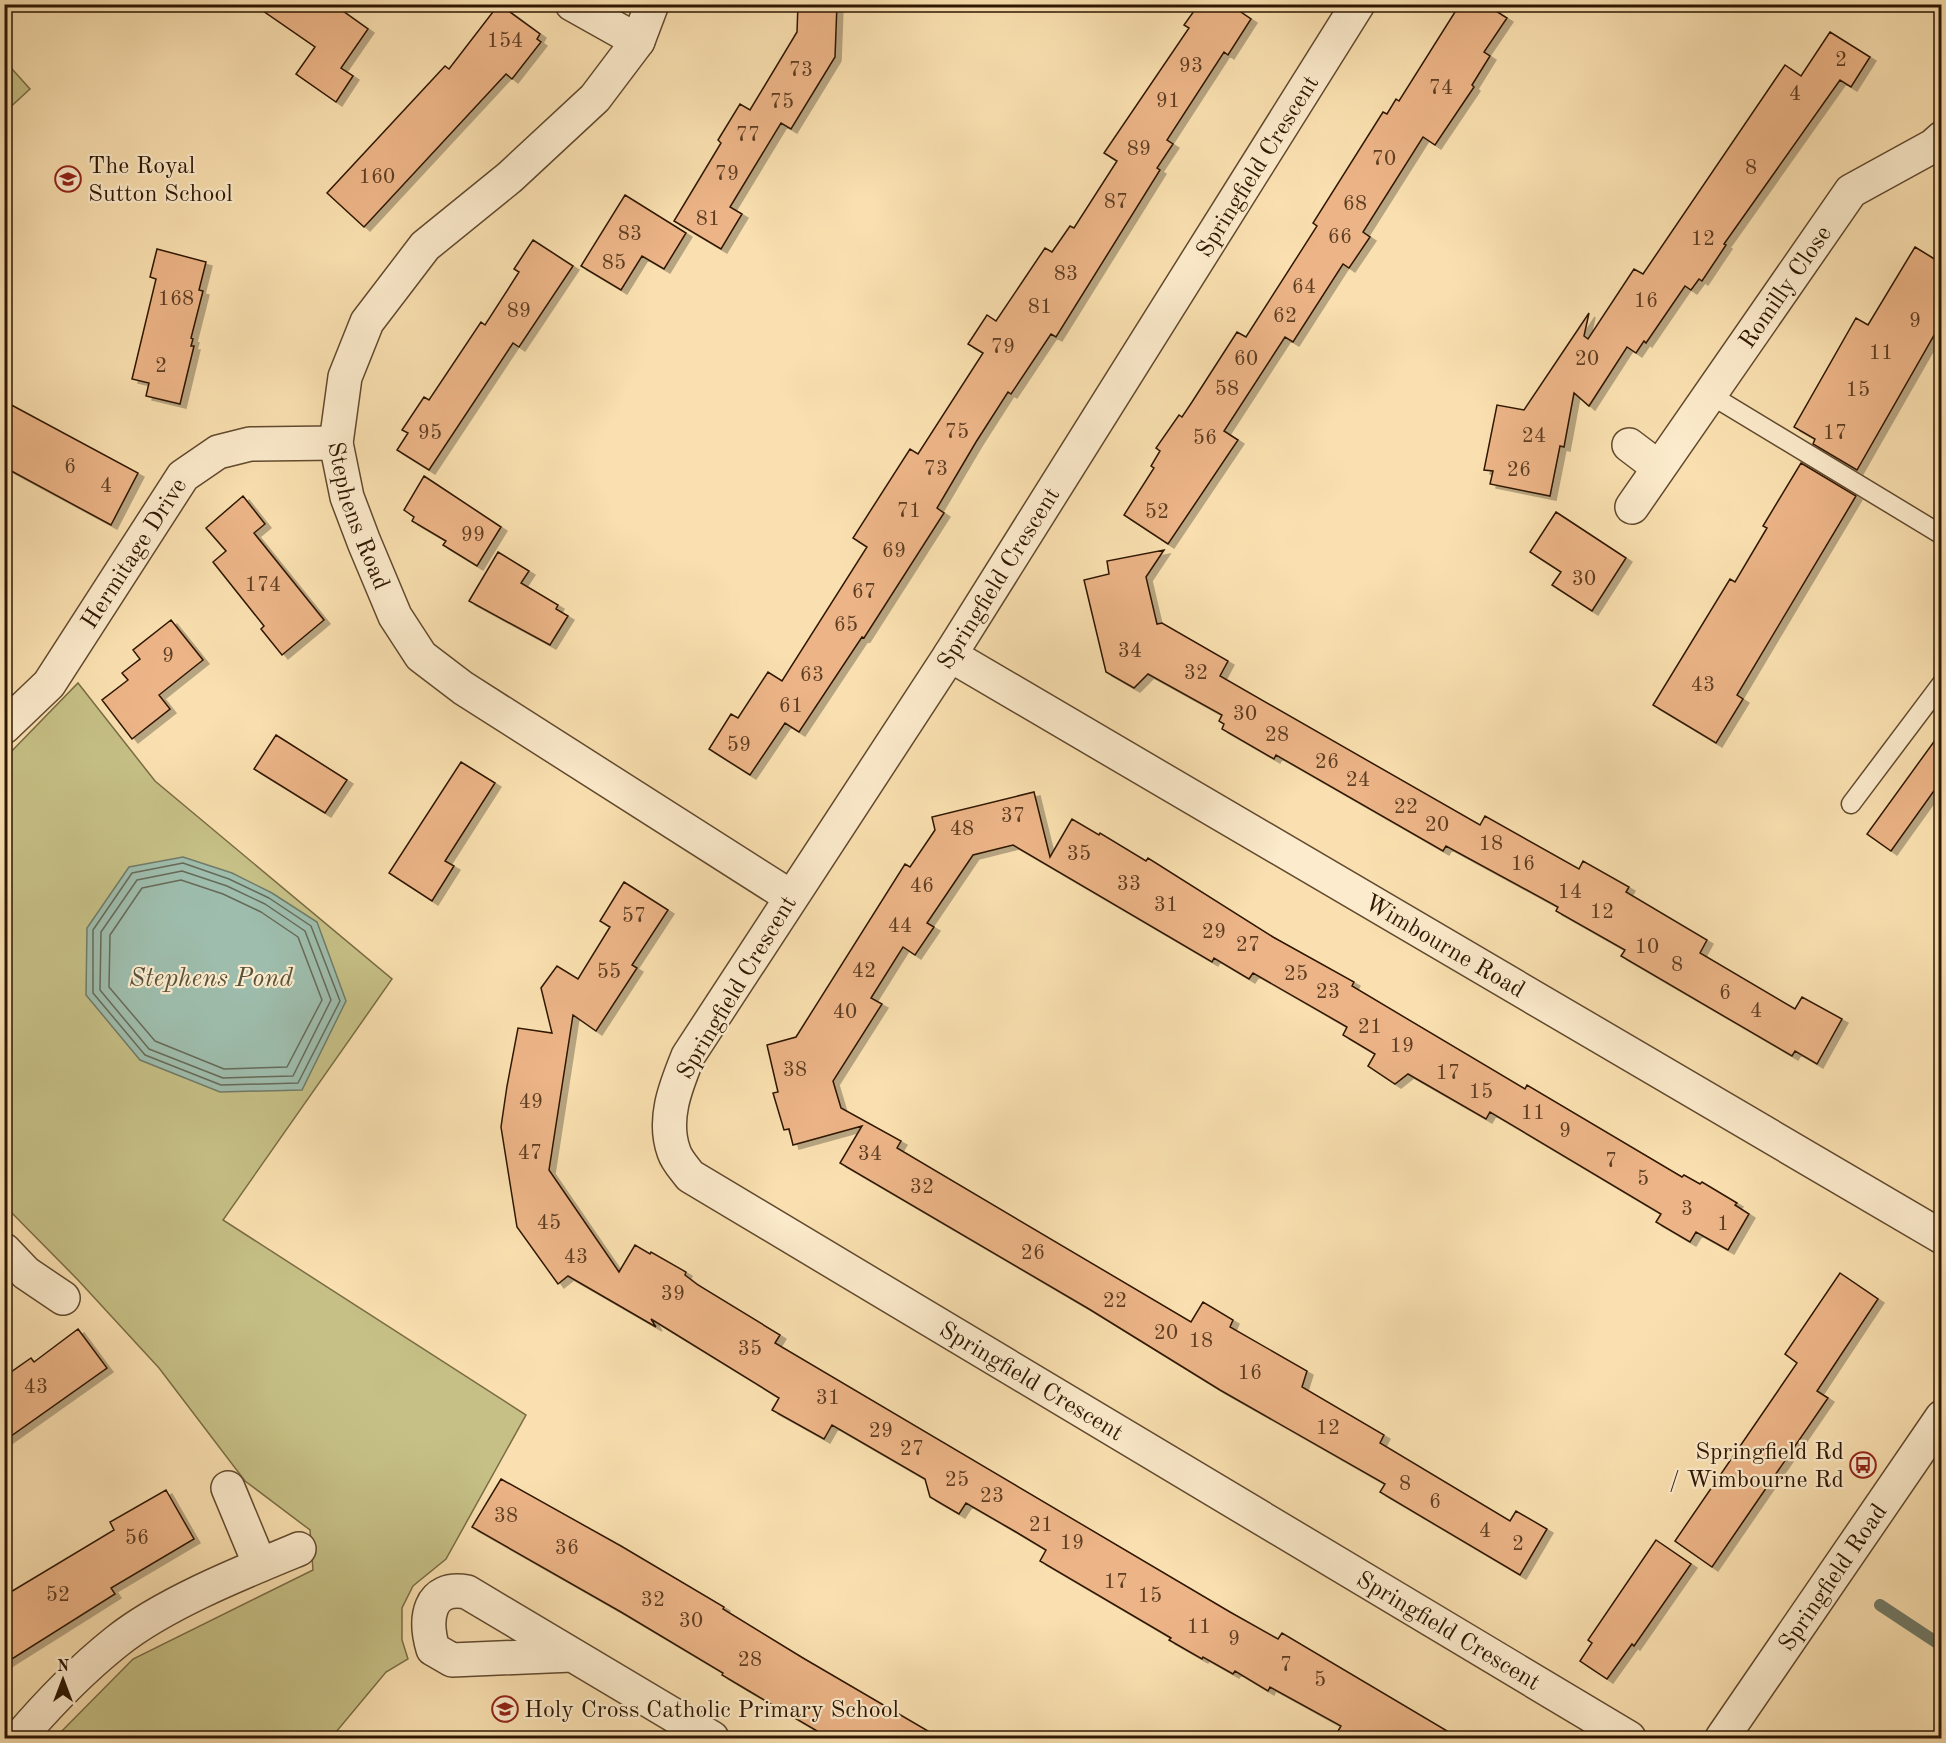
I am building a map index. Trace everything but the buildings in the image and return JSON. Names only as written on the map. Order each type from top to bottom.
[{"type":"street","points":[[572,4],[638,41]]},
{"type":"street","name":"Stephens Road","points":[[652,4],[638,41],[595,98],[510,177],[425,246],[367,322],[345,377],[336,443],[347,497],[364,542],[395,616],[421,656],[464,688],[791,897]]},
{"type":"street","name":"Springfield Crescent","points":[[1358,4],[950,655],[688,1056],[672,1097],[670,1124],[674,1153],[690,1176],[1629,1738]]},
{"type":"street","name":"Romilly Close","points":[[1632,507],[1708,394],[1851,191],[1933,146],[1941,138]]},
{"type":"street","name":"Hermitage Drive","points":[[4,727],[49,684],[183,476],[218,452],[250,444],[336,443]]},
{"type":"street","points":[[1629,445],[1658,467]]},
{"type":"street","name":"Wimbourne Road","points":[[950,655],[1941,1237]]},
{"type":"street","points":[[12,1272],[63,1298]]},
{"type":"street","name":"Springfield Road","points":[[1722,1738],[1941,1417]]},
{"type":"street","points":[[228,1488],[260,1565]]},
{"type":"street","points":[[20,1738],[40,1714],[117,1641],[177,1605],[299,1549]]},
{"type":"street","points":[[572,1655],[712,1738]]},
{"type":"lane","points":[[1708,394],[1941,535]]},
{"type":"lane","points":[[1851,804],[1941,682]]},
{"type":"shaded area","points":[[4,60],[30,89],[5,112],[4,112]]},
{"type":"shaded area","points":[[78,683],[155,781],[392,979],[223,1220],[526,1415],[446,1559],[413,1586],[402,1608],[402,1640],[408,1659],[386,1672],[331,1738],[55,1738],[133,1659],[313,1570],[310,1530],[245,1481],[159,1368],[78,1280],[5,1206],[4,759]]},
{"type":"water","name":"Stephens Pond","points":[[183,857],[232,873],[272,893],[317,922],[346,1001],[302,1090],[220,1092],[140,1060],[86,995],[87,928],[129,867]]},
{"type":"waterway","points":[[1880,1605],[1942,1646]]},
{"type":"place","name":"The Royal Sutton School","points":[[68,179]]},
{"type":"place","name":"Springfield Rd / Wimbourne Rd","points":[[1863,1465]]},
{"type":"place","name":"Holy Cross Catholic Primary School","points":[[505,1709]]}]
